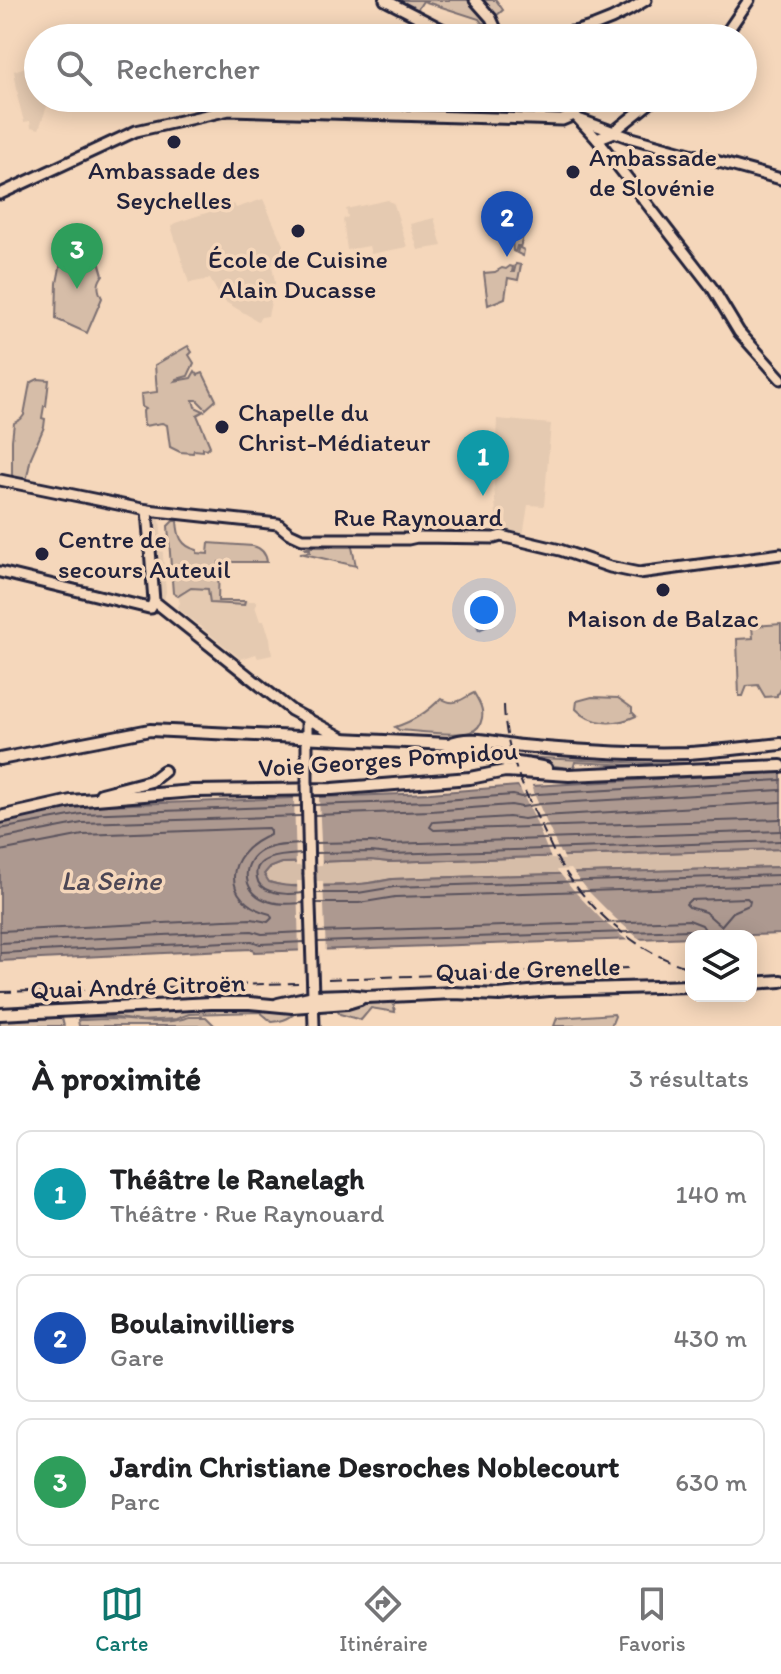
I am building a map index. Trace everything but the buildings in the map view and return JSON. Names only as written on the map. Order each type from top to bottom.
[{"type":"main road","points":[[0,759],[150,730],[449,744],[458,748],[487,746],[491,742]]},
{"type":"main road","points":[[449,744],[457,740],[638,753],[688,753],[781,744]]},
{"type":"main road","points":[[470,748],[479,755],[496,760],[584,774]]},
{"type":"main road","points":[[728,749],[734,762]]},
{"type":"main road","points":[[659,771],[781,760]]},
{"type":"main road","name":"Voie Georges Pompidou","points":[[0,817],[71,801],[193,791],[332,789],[470,778],[505,771],[561,775],[781,766]]},
{"type":"main road","points":[[71,801],[140,785],[164,771]]},
{"type":"main road","points":[[757,983],[781,981]]},
{"type":"main road","name":"Quai de Grenelle","points":[[314,1001],[346,995],[505,995],[549,990],[685,986]]},
{"type":"main road","name":"Quai André Citroën","points":[[0,1014],[314,1001]]},
{"type":"street","points":[[385,0],[432,24]]},
{"type":"street","points":[[475,0],[498,24]]},
{"type":"street","points":[[594,24],[646,0]]},
{"type":"street","points":[[733,24],[749,0]]},
{"type":"street","points":[[0,194],[136,131],[220,112]]},
{"type":"street","points":[[296,112],[562,120],[576,117],[612,133],[781,179]]},
{"type":"street","points":[[572,112],[594,135],[713,289],[739,332],[781,379]]},
{"type":"street","points":[[594,135],[612,133],[638,112]]},
{"type":"street","name":"Rue Raynouard","points":[[0,480],[147,510],[278,524],[302,539],[501,536],[639,573],[781,554]]},
{"type":"street","points":[[0,572],[151,608],[154,601],[147,510]]},
{"type":"street","points":[[154,601],[291,710],[345,739]]},
{"type":"street","points":[[307,718],[314,1026]]},
{"type":"shaded area","points":[[393,0],[496,0],[503,10],[487,24],[423,1],[416,12]]},
{"type":"shaded area","points":[[24,68],[24,112],[45,112],[39,129],[31,127],[30,121],[24,122],[14,71]]},
{"type":"shaded area","points":[[263,199],[290,261],[272,265],[275,283],[268,316],[258,321],[222,300],[210,279],[189,283],[171,226],[234,204],[236,208]]},
{"type":"shaded area","points":[[388,200],[394,204],[407,247],[371,254],[369,246],[347,250],[343,219],[348,217],[346,209]]},
{"type":"shaded area","points":[[518,216],[524,218],[526,224],[520,248],[524,250],[523,256],[517,253],[519,246],[513,251],[512,241],[498,233]]},
{"type":"shaded area","points":[[434,218],[442,246],[418,250],[410,224]]},
{"type":"shaded area","points":[[94,244],[103,275],[98,286],[102,298],[87,333],[56,319],[57,283],[64,247],[80,248]]},
{"type":"shaded area","points":[[516,264],[521,265],[518,280],[508,278],[505,298],[488,305],[484,273],[510,266],[514,272]]},
{"type":"shaded area","points":[[188,346],[194,363],[188,376],[175,381],[191,378],[195,371],[198,375],[203,373],[216,400],[206,409],[193,400],[195,407],[204,411],[197,415],[210,446],[193,453],[170,447],[167,425],[144,426],[143,411],[146,409],[142,407],[141,394],[157,392],[155,365]]},
{"type":"shaded area","points":[[38,379],[49,380],[42,418],[45,419],[44,427],[31,457],[27,477],[23,480],[12,477],[14,423],[24,415],[30,383]]},
{"type":"shaded area","points":[[497,419],[551,424],[544,506],[528,505],[523,536],[497,529],[494,485]]},
{"type":"shaded area","points":[[154,515],[160,517],[166,592],[163,603],[157,598]]},
{"type":"shaded area","points":[[177,521],[183,543],[197,550],[197,553],[208,554],[209,543],[253,546],[263,552],[267,562],[219,562],[218,601],[245,601],[244,605],[210,603],[208,589],[191,588],[178,596],[173,593],[168,526]]},
{"type":"shaded area","points":[[352,547],[356,566],[300,553],[310,552],[310,549],[304,549]]},
{"type":"shaded area","points":[[191,588],[208,590],[210,603],[244,605],[245,601],[256,601],[260,621],[264,621],[270,638],[272,655],[258,658],[256,654],[241,659],[177,608],[180,603],[178,596]]},
{"type":"shaded area","points":[[495,592],[495,623],[479,630],[472,614],[480,611],[476,600]]},
{"type":"shaded area","points":[[781,624],[779,693],[765,697],[758,685],[747,686],[743,696],[739,696],[737,639],[753,638],[752,626]]},
{"type":"shaded area","points":[[474,693],[482,715],[480,725],[472,731],[446,734],[399,730],[395,727],[420,716],[441,698],[454,702]]},
{"type":"shaded area","points":[[592,697],[618,698],[632,708],[636,716],[613,722],[589,719],[576,709],[577,701]]},
{"type":"shaded area","points":[[519,757],[688,763],[648,766],[575,762],[573,769],[520,760]]},
{"type":"shaded area","points":[[781,849],[781,867],[392,879],[357,885],[284,886],[269,882],[264,874],[269,868],[282,863]]},
{"type":"shaded area","points":[[393,1001],[395,1012],[371,1008],[361,1020],[340,1014],[333,1006]]},
{"type":"shaded area","points":[[235,1006],[299,1009],[287,1018],[272,1022],[260,1012],[189,1014],[176,1019],[139,1021],[111,1017],[78,1018],[97,1013]]},
{"type":"shaded area","points":[[614,1014],[611,1026],[554,1026],[557,1018]]},
{"type":"shaded area","points":[[206,1017],[215,1026],[79,1026],[78,1020],[160,1022]]},
{"type":"shaded area","points":[[62,1018],[64,1026],[0,1026],[0,1020]]},
{"type":"water","name":"La Seine","points":[[781,772],[781,849],[282,863],[269,868],[264,874],[269,882],[280,885],[312,887],[392,879],[781,867],[781,934],[757,935],[757,930],[685,930],[685,937],[254,952],[253,949],[0,961],[0,822],[80,806],[430,793]]},
{"type":"pier","points":[[517,783],[531,783],[565,860],[551,859]]},
{"type":"pier","points":[[321,793],[322,865],[296,866],[293,794]]},
{"type":"pier","points":[[571,869],[615,918],[647,943],[628,941],[604,922],[557,870]]},
{"type":"pier","points":[[297,881],[323,881],[326,954],[298,955]]},
{"type":"railway","points":[[504,705],[507,736],[515,766],[562,867],[587,900],[618,929],[653,953],[685,966]]},
{"type":"railway","points":[[328,979],[629,968]]},
{"type":"railway","points":[[0,992],[298,983]]},
{"type":"place","name":"Ambassade des Seychelles","points":[[174,142]]},
{"type":"place","name":"Ambassade de Slovénie","points":[[573,172]]},
{"type":"place","name":"École de Cuisine Alain Ducasse","points":[[298,231]]},
{"type":"place","name":"Boulainvilliers","points":[[507,257]]},
{"type":"place","name":"Jardin Christiane Desroches Noblecourt","points":[[77,289]]},
{"type":"place","name":"Chapelle du Christ-Médiateur","points":[[222,427]]},
{"type":"place","name":"Théâtre le Ranelagh","points":[[483,496]]},
{"type":"place","name":"Centre de secours Auteuil","points":[[42,554]]},
{"type":"place","name":"Maison de Balzac","points":[[663,590]]}]
